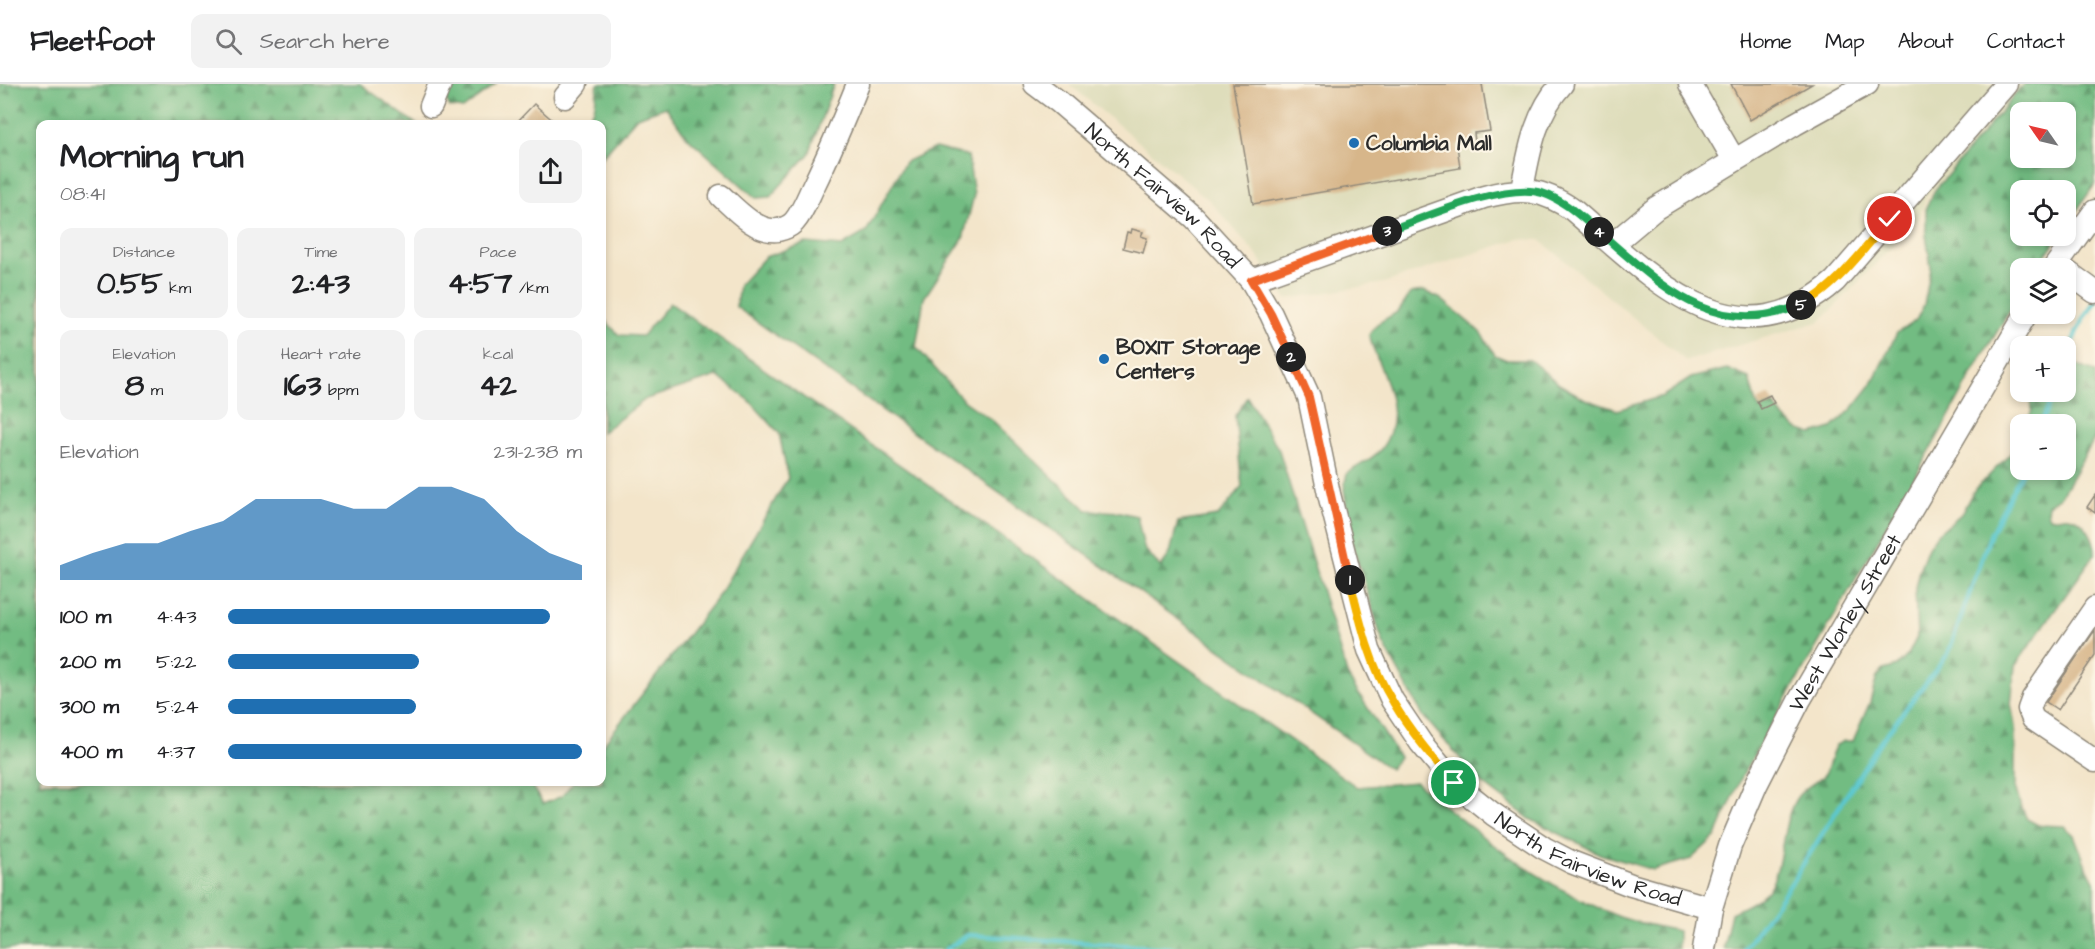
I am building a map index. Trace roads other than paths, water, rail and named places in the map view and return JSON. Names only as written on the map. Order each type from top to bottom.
[{"type":"street","points":[[431,106],[440,84]]},
{"type":"street","points":[[721,196],[762,228],[771,231],[782,230],[794,222],[838,134],[858,84]]},
{"type":"street","points":[[1522,189],[1533,132],[1545,108],[1562,84]]},
{"type":"street","points":[[1690,84],[1734,160]]},
{"type":"street","points":[[1613,244],[1656,208],[1795,124],[1867,84]]},
{"type":"street","points":[[1251,280],[1484,197],[1522,189],[1540,192],[1560,201],[1672,292],[1702,309],[1724,315],[1767,316],[1806,304],[1835,281],[2006,84]]},
{"type":"street","name":"North Fairview Road","points":[[1038,85],[1194,218],[1251,280],[1271,314],[1309,397],[1329,494],[1369,650],[1392,700],[1421,743],[1454,783],[1493,814],[1544,848],[1571,862],[1631,885],[1711,908]]},
{"type":"street","points":[[2076,258],[2095,211]]},
{"type":"street","name":"West Worley Street","points":[[1704,949],[1711,908],[1730,846],[1756,785],[1799,701],[2020,324]]},
{"type":"street","points":[[2095,608],[2033,698],[2030,709],[2033,719],[2095,761]]},
{"type":"waterway","points":[[2075,336],[2095,301]]},
{"type":"waterway","points":[[2045,414],[2050,402]]},
{"type":"waterway","points":[[1744,949],[1792,882],[1878,745],[1948,654],[1991,533],[2018,480]]},
{"type":"waterway","points":[[946,949],[968,935],[1183,949]]},
{"type":"place","name":"Columbia Mall","points":[[1354,143]]},
{"type":"place","name":"BOXIT Storage Centers","points":[[1104,359]]}]
